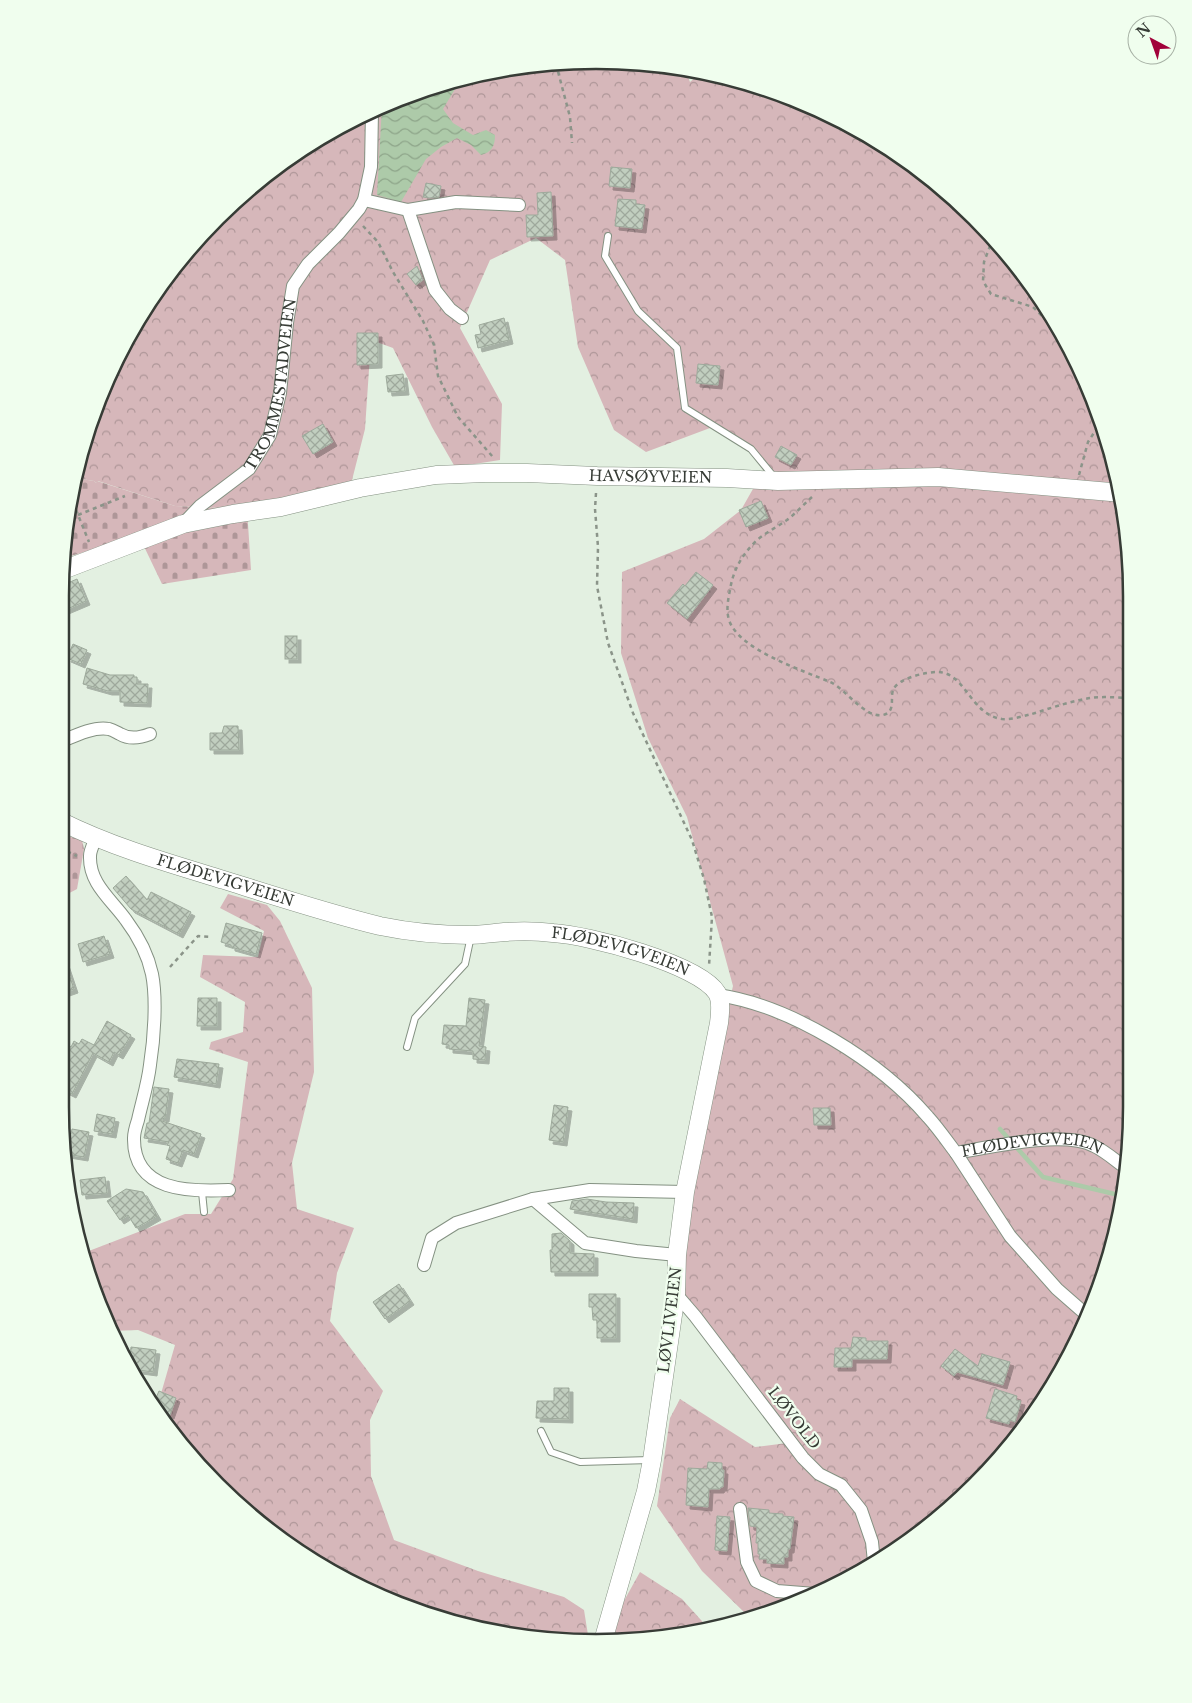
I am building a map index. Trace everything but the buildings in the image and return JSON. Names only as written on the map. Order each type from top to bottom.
[{"type":"main road","name":"HAVSØYVEIEN","points":[[183,524],[233,514],[281,508],[360,488],[436,475],[505,473],[727,478],[778,482],[938,477],[1113,492]]},
{"type":"main road","name":"TROMMESTADVEIEN","points":[[70,561],[95,558],[183,524]]},
{"type":"main road","name":"FLØDEVIGVEIEN","points":[[69,825],[134,853],[372,924],[413,931],[472,935],[528,931],[573,935],[594,939],[654,958],[693,974],[713,988]]},
{"type":"main road","name":"LØVLIVEIEN","points":[[605,1634],[646,1491],[652,1460],[676,1294],[677,1255],[685,1192],[719,1023],[720,1008],[713,988]]},
{"type":"street","name":"TROMMESTADVEIEN","points":[[183,524],[200,506],[249,469],[270,436],[280,393],[287,322],[293,286],[308,264],[339,233],[364,200],[370,167],[372,119]]},
{"type":"street","points":[[364,200],[408,210],[456,202],[519,205]]},
{"type":"street","points":[[408,210],[435,290],[450,308],[462,318]]},
{"type":"street","points":[[69,739],[100,729],[111,729],[122,736],[130,738],[140,738],[150,734]]},
{"type":"street","points":[[96,838],[90,855],[96,881],[136,935],[146,956],[153,981],[155,1000],[150,1065],[134,1138],[137,1160],[146,1174],[159,1182],[178,1189],[202,1192],[229,1190]]},
{"type":"street","name":"FLØDEVIGVEIEN","points":[[713,988],[798,1020],[850,1050],[887,1077],[928,1116],[956,1153],[1007,1144],[1064,1138],[1093,1145],[1120,1164]]},
{"type":"street","points":[[956,1153],[1010,1236],[1057,1289],[1082,1311]]},
{"type":"street","points":[[424,1265],[432,1238],[456,1223],[533,1199],[590,1190],[685,1192]]},
{"type":"street","points":[[533,1199],[585,1242],[636,1251],[677,1255]]},
{"type":"street","name":"LØVOLD","points":[[676,1294],[803,1458],[819,1474],[841,1485],[861,1510],[872,1542],[873,1555]]},
{"type":"street","points":[[740,1509],[747,1562],[756,1581],[777,1592],[800,1593]]},
{"type":"lane","points":[[608,236],[605,256],[638,311],[677,348],[685,408],[750,449],[778,482]]},
{"type":"lane","points":[[407,1047],[415,1018],[465,964],[472,935]]},
{"type":"lane","points":[[202,1192],[204,1212]]},
{"type":"lane","points":[[541,1431],[551,1452],[580,1462],[652,1460]]},
{"type":"path","points":[[558,70],[570,116],[572,143]]},
{"type":"path","points":[[354,215],[378,242],[393,272],[423,321],[434,345],[438,376],[458,417],[505,473]]},
{"type":"path","points":[[990,246],[984,262],[983,282],[991,294],[1033,307],[1044,319]]},
{"type":"path","points":[[1075,488],[1088,442],[1096,430]]},
{"type":"path","points":[[597,476],[594,509],[598,548],[597,586],[608,643],[633,713],[692,840],[702,871],[712,917],[713,988]]},
{"type":"path","points":[[822,480],[814,495],[789,518],[757,540],[744,554],[735,569],[727,606],[729,620],[737,634],[749,645],[835,684],[861,707],[874,715],[883,715],[889,711],[893,704],[893,689],[897,684],[916,675],[938,672],[950,675],[960,683],[978,707],[1002,719],[1019,717],[1092,698],[1123,698]]},
{"type":"path","points":[[78,515],[125,496]]},
{"type":"path","points":[[76,510],[95,558]]},
{"type":"path","points":[[69,853],[78,857],[90,855]]},
{"type":"path","points":[[170,967],[198,936],[212,937]]},
{"type":"green space","points":[[596,69],[665,73],[688,77],[690,82],[694,78],[732,87],[798,109],[860,139],[917,178],[969,223],[1014,275],[1053,332],[1083,394],[1105,460],[1119,527],[1123,596],[1122,1141],[1119,1176],[1105,1243],[1083,1309],[1053,1371],[1014,1428],[992,1455],[969,1480],[917,1525],[860,1564],[829,1580],[798,1594],[744,1612],[702,1571],[657,1506],[670,1418],[680,1399],[755,1447],[787,1443],[679,1299],[687,1244],[692,1156],[733,986],[687,817],[648,738],[621,653],[622,572],[704,539],[741,510],[766,466],[718,425],[646,452],[614,430],[578,347],[565,260],[536,238],[490,260],[460,328],[502,404],[500,460],[455,467],[432,427],[393,348],[371,340],[365,429],[351,484],[247,509],[175,506],[82,479],[87,460],[109,394],[123,363],[139,332],[178,275],[223,223],[275,178],[332,139],[394,109],[460,87],[493,79],[527,73],[562,70]]},
{"type":"green space","points":[[82,479],[96,483],[97,481],[175,506],[247,509],[251,570],[162,584],[139,536],[71,556],[73,527]]},
{"type":"green space","points":[[69,836],[82,840],[84,849],[77,889],[69,893]]},
{"type":"green space","points":[[228,894],[267,905],[280,921],[312,988],[314,1072],[292,1163],[297,1209],[354,1228],[337,1273],[330,1321],[383,1391],[370,1420],[371,1476],[394,1540],[478,1571],[564,1597],[584,1610],[588,1634],[527,1630],[460,1616],[394,1594],[332,1564],[275,1525],[248,1503],[223,1480],[178,1428],[159,1401],[175,1345],[138,1330],[119,1331],[109,1309],[89,1251],[185,1214],[211,1214],[233,1179],[248,1062],[209,1049],[211,1042],[243,1032],[245,1002],[200,977],[203,955],[258,957],[264,931],[220,908]]},
{"type":"green space","points":[[640,1572],[682,1599],[704,1623],[665,1630],[611,1634],[620,1608]]},
{"type":"water","points":[[455,88],[443,109],[453,123],[473,135],[486,130],[495,135],[492,148],[481,155],[471,145],[457,138],[441,147],[426,159],[401,202],[377,195],[382,115]]},
{"type":"waterway","points":[[1000,1129],[1043,1177],[1116,1194]]}]
